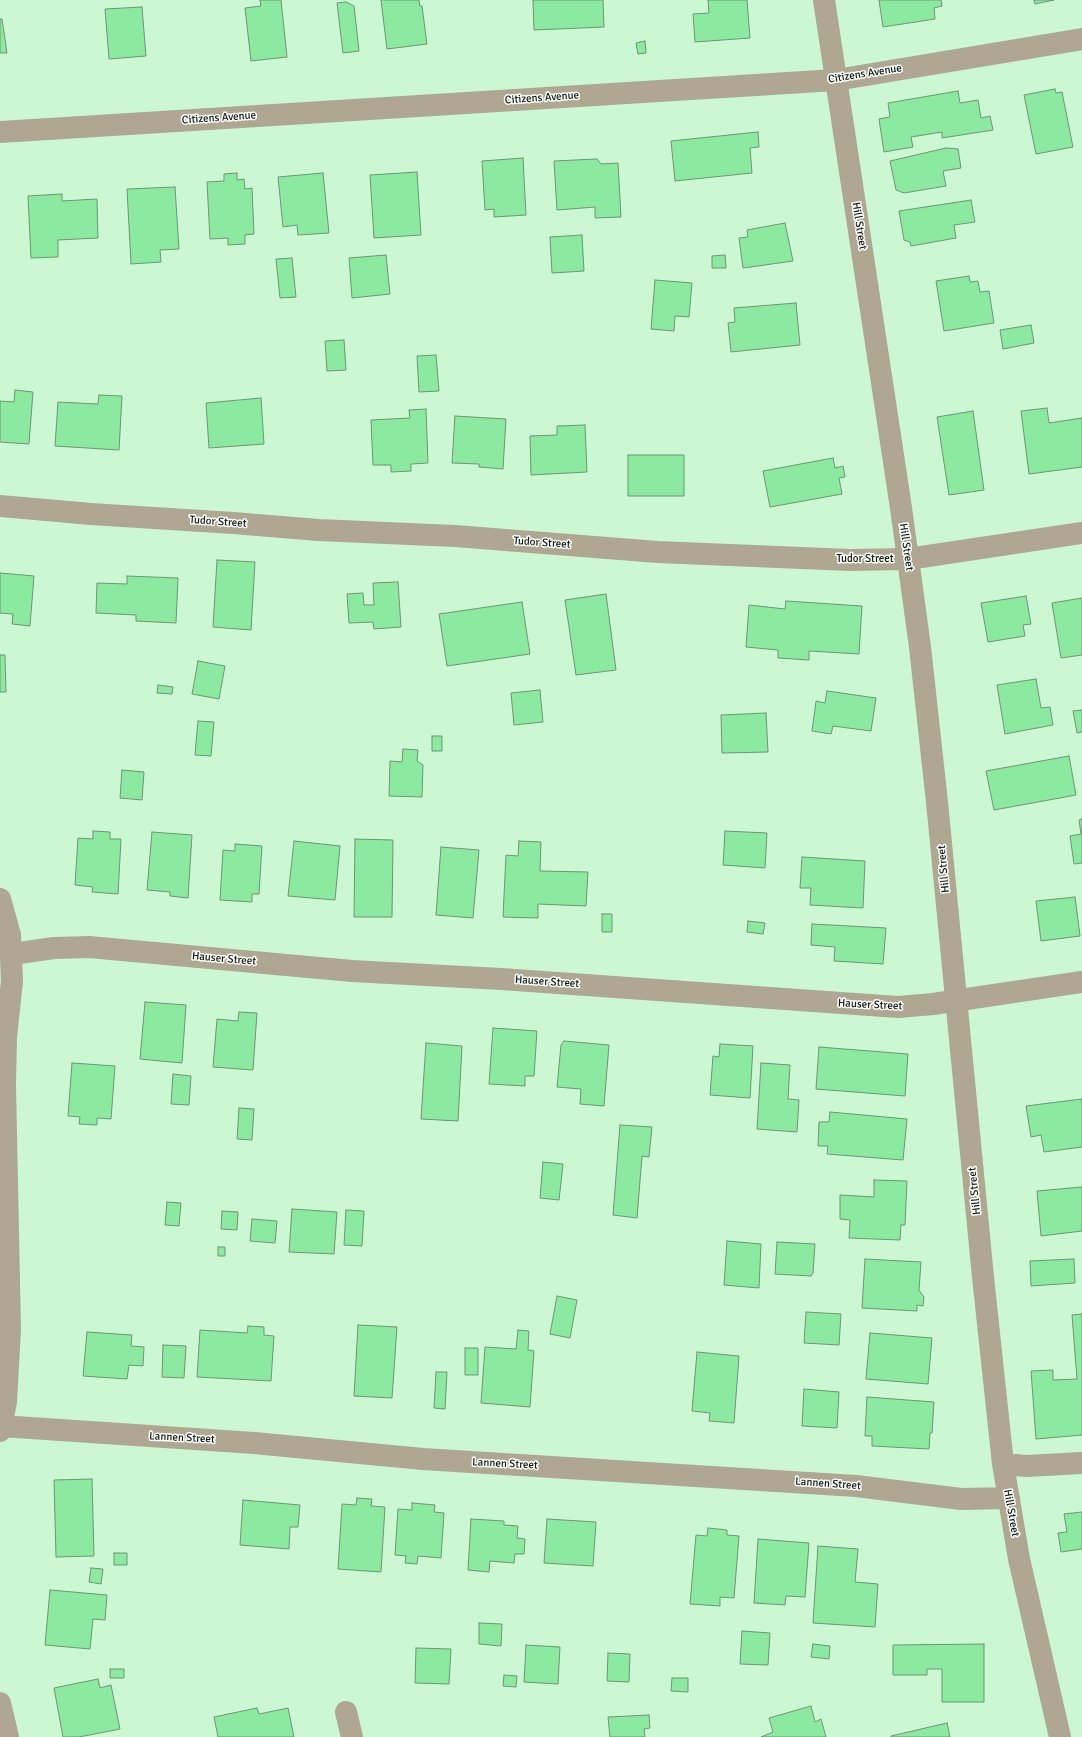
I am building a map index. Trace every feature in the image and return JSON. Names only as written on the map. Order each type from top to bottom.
[{"type":"street","name":"Hill Street","points":[[824,0],[908,559],[937,802],[1003,1464],[1008,1498],[1029,1606],[1060,1737]]},
{"type":"street","name":"Citizens Avenue","points":[[0,132],[836,80],[1082,39]]},
{"type":"street","name":"Tudor Street","points":[[0,506],[318,530],[454,536],[658,552],[850,560],[908,559],[1082,534]]},
{"type":"street","points":[[0,899],[10,935],[12,954],[12,981],[4,1085],[10,1330],[7,1388],[1,1428]]},
{"type":"street","name":"Hauser Street","points":[[12,954],[54,948],[89,947],[352,972],[508,980],[883,1006],[915,1006],[1082,982]]},
{"type":"street","name":"Lannen Street","points":[[1,1428],[254,1442],[423,1459],[856,1486],[961,1499],[1008,1498]]},
{"type":"street","points":[[1003,1464],[1028,1466],[1082,1463]]},
{"type":"street","points":[[0,1703],[8,1737]]},
{"type":"street","points":[[346,1712],[352,1737]]},
{"type":"building","points":[[260,0],[281,0],[287,57],[251,61],[245,8],[261,6]]},
{"type":"building","points":[[381,0],[419,0],[420,6],[422,6],[427,44],[387,49]]},
{"type":"building","points":[[533,0],[603,0],[604,27],[534,30]]},
{"type":"building","points":[[708,0],[747,0],[750,38],[695,42],[693,14],[709,13]]},
{"type":"building","points":[[879,0],[941,0],[942,6],[934,8],[935,19],[883,27]]},
{"type":"building","points":[[1034,0],[1054,0],[1035,4]]},
{"type":"building","points":[[346,2],[354,6],[359,51],[343,53],[337,3]]},
{"type":"building","points":[[142,7],[146,56],[109,59],[105,9]]},
{"type":"building","points":[[0,19],[2,19],[7,53],[0,53]]},
{"type":"building","points":[[645,41],[646,53],[638,54],[636,43]]},
{"type":"building","points":[[1055,89],[1056,93],[1062,92],[1073,147],[1036,154],[1024,95]]},
{"type":"building","points":[[958,91],[960,103],[978,100],[981,118],[990,116],[993,130],[942,138],[942,132],[911,137],[913,147],[884,152],[879,119],[890,117],[888,103]]},
{"type":"building","points":[[758,132],[759,147],[750,148],[752,173],[675,181],[671,141]]},
{"type":"building","points":[[946,148],[958,149],[961,168],[943,171],[946,186],[904,193],[896,190],[890,161]]},
{"type":"building","points":[[523,158],[526,215],[494,217],[494,209],[485,210],[482,161]]},
{"type":"building","points":[[597,159],[601,164],[618,163],[621,217],[595,218],[595,207],[557,210],[554,161]]},
{"type":"building","points":[[417,172],[421,235],[374,238],[370,175]]},
{"type":"building","points":[[237,173],[237,180],[244,179],[245,189],[252,188],[254,234],[245,235],[245,244],[228,245],[228,238],[210,239],[207,182],[224,181],[224,174]]},
{"type":"building","points":[[323,173],[329,233],[298,235],[297,225],[283,227],[278,177]]},
{"type":"building","points":[[175,187],[179,249],[160,250],[161,262],[131,264],[127,189]]},
{"type":"building","points":[[62,194],[62,201],[97,199],[98,238],[58,240],[58,257],[31,258],[28,196]]},
{"type":"building","points":[[971,200],[975,222],[954,225],[956,238],[911,246],[910,242],[904,240],[899,211]]},
{"type":"building","points":[[785,223],[793,261],[743,268],[739,238],[748,237],[747,230]]},
{"type":"building","points":[[582,235],[584,271],[552,273],[550,237]]},
{"type":"building","points":[[386,255],[390,294],[352,298],[349,258]]},
{"type":"building","points":[[725,255],[726,268],[712,268],[712,256]]},
{"type":"building","points":[[292,258],[296,297],[280,298],[276,259]]},
{"type":"building","points":[[969,276],[970,282],[978,281],[980,292],[989,291],[994,323],[944,331],[936,281]]},
{"type":"building","points":[[655,280],[692,283],[689,317],[675,316],[674,331],[651,329]]},
{"type":"building","points":[[796,303],[800,345],[731,352],[728,323],[735,322],[734,308]]},
{"type":"building","points":[[1031,325],[1034,343],[1003,349],[1000,330]]},
{"type":"building","points":[[344,340],[346,370],[327,371],[325,341]]},
{"type":"building","points":[[436,355],[439,391],[419,392],[417,356]]},
{"type":"building","points":[[15,390],[33,392],[29,444],[0,442],[0,401],[14,402]]},
{"type":"building","points":[[99,395],[122,396],[119,450],[55,446],[58,402],[98,404]]},
{"type":"building","points":[[261,398],[264,444],[209,448],[206,403]]},
{"type":"building","points":[[1047,408],[1049,423],[1082,418],[1082,467],[1029,474],[1021,411]]},
{"type":"building","points":[[426,409],[428,463],[411,464],[411,471],[391,472],[391,465],[373,465],[371,420],[410,418],[409,410]]},
{"type":"building","points":[[973,411],[984,490],[949,495],[937,417]]},
{"type":"building","points":[[455,416],[506,419],[503,469],[479,467],[479,464],[452,463]]},
{"type":"building","points":[[585,425],[587,472],[531,475],[530,436],[557,435],[557,426]]},
{"type":"building","points":[[628,455],[684,455],[684,496],[628,496]]},
{"type":"building","points":[[833,458],[835,468],[843,466],[845,477],[839,478],[842,494],[770,507],[763,471]]},
{"type":"building","points":[[217,560],[255,562],[251,630],[213,627]]},
{"type":"building","points":[[0,573],[34,576],[30,626],[12,624],[13,614],[0,613]]},
{"type":"building","points":[[127,576],[178,578],[176,623],[136,621],[136,615],[96,613],[97,583],[127,584]]},
{"type":"building","points":[[398,582],[401,627],[374,629],[373,622],[349,623],[347,594],[363,593],[364,605],[374,605],[373,583]]},
{"type":"building","points":[[606,594],[616,670],[576,675],[565,600]]},
{"type":"building","points":[[1026,596],[1031,624],[1023,625],[1025,636],[988,642],[981,603]]},
{"type":"building","points":[[1082,598],[1082,655],[1061,658],[1052,603]]},
{"type":"building","points":[[786,601],[862,606],[859,654],[809,651],[809,660],[778,658],[778,650],[746,647],[749,605],[785,609]]},
{"type":"building","points":[[522,602],[530,654],[447,666],[439,614]]},
{"type":"building","points":[[0,655],[5,655],[6,692],[0,692]]},
{"type":"building","points":[[198,661],[225,666],[219,699],[192,694]]},
{"type":"building","points":[[1036,679],[1041,708],[1050,707],[1053,725],[1005,734],[997,685]]},
{"type":"building","points":[[158,685],[173,687],[172,694],[157,693]]},
{"type":"building","points":[[540,690],[543,722],[514,725],[511,693]]},
{"type":"building","points":[[827,691],[876,698],[871,731],[833,726],[831,734],[812,731],[816,701],[825,703]]},
{"type":"building","points":[[1082,710],[1082,732],[1077,733],[1073,711]]},
{"type":"building","points":[[766,713],[768,752],[722,753],[721,715]]},
{"type":"building","points":[[198,721],[214,722],[211,756],[195,755]]},
{"type":"building","points":[[432,736],[442,736],[442,751],[432,751]]},
{"type":"building","points":[[403,749],[418,750],[417,761],[423,765],[422,797],[389,796],[390,761],[402,762]]},
{"type":"building","points":[[1069,756],[1076,795],[994,810],[986,771]]},
{"type":"building","points":[[122,770],[144,772],[142,800],[120,798]]},
{"type":"building","points":[[1082,819],[1082,863],[1074,864],[1070,836],[1081,834],[1079,820]]},
{"type":"building","points":[[93,831],[110,832],[110,839],[121,839],[118,894],[92,892],[93,887],[75,885],[78,838],[93,839]]},
{"type":"building","points":[[725,831],[767,833],[765,868],[723,865]]},
{"type":"building","points":[[152,832],[192,835],[188,898],[170,896],[170,892],[147,890]]},
{"type":"building","points":[[355,839],[393,840],[392,917],[354,917]]},
{"type":"building","points":[[294,841],[340,846],[335,900],[288,896]]},
{"type":"building","points":[[519,841],[541,842],[540,871],[588,872],[586,906],[538,904],[538,918],[503,917],[506,855],[518,856]]},
{"type":"building","points":[[235,844],[262,846],[259,894],[252,894],[252,902],[220,900],[223,850],[235,851]]},
{"type":"building","points":[[441,847],[479,850],[473,918],[436,915]]},
{"type":"building","points":[[802,857],[865,861],[863,908],[810,905],[811,888],[800,888]]},
{"type":"building","points":[[1075,897],[1080,936],[1041,941],[1036,901]]},
{"type":"building","points":[[602,914],[612,914],[612,932],[602,932]]},
{"type":"building","points":[[748,921],[765,923],[763,934],[747,932]]},
{"type":"building","points":[[812,924],[886,928],[883,964],[834,961],[835,947],[811,945]]},
{"type":"building","points":[[145,1002],[186,1005],[182,1063],[140,1059]]},
{"type":"building","points":[[239,1012],[257,1013],[253,1070],[213,1067],[217,1019],[238,1021]]},
{"type":"building","points":[[493,1028],[537,1031],[534,1076],[525,1076],[525,1086],[489,1084]]},
{"type":"building","points":[[564,1041],[609,1045],[604,1106],[580,1104],[581,1089],[557,1087],[561,1045]]},
{"type":"building","points":[[426,1043],[462,1046],[458,1121],[421,1119]]},
{"type":"building","points":[[720,1044],[753,1046],[750,1098],[710,1095],[713,1056],[719,1057]]},
{"type":"building","points":[[819,1047],[908,1054],[905,1096],[816,1089]]},
{"type":"building","points":[[72,1063],[115,1066],[111,1119],[97,1118],[97,1125],[79,1124],[80,1117],[68,1116]]},
{"type":"building","points":[[761,1063],[790,1065],[788,1099],[799,1100],[797,1132],[757,1129]]},
{"type":"building","points":[[173,1074],[191,1076],[189,1105],[171,1104]]},
{"type":"building","points":[[1082,1099],[1082,1147],[1044,1152],[1041,1135],[1031,1137],[1026,1106]]},
{"type":"building","points":[[239,1108],[254,1109],[252,1140],[237,1139]]},
{"type":"building","points":[[830,1112],[907,1119],[903,1160],[827,1154],[828,1146],[818,1146],[819,1122],[829,1122]]},
{"type":"building","points":[[620,1125],[652,1127],[649,1157],[642,1156],[637,1218],[613,1215]]},
{"type":"building","points":[[543,1162],[563,1164],[559,1200],[540,1198]]},
{"type":"building","points":[[874,1180],[907,1181],[905,1225],[901,1225],[900,1240],[849,1238],[850,1220],[840,1219],[840,1195],[874,1197]]},
{"type":"building","points":[[1082,1187],[1082,1231],[1041,1236],[1037,1191]]},
{"type":"building","points":[[167,1202],[181,1203],[179,1226],[165,1225]]},
{"type":"building","points":[[292,1209],[337,1212],[334,1254],[289,1252]]},
{"type":"building","points":[[346,1210],[364,1211],[362,1246],[344,1245]]},
{"type":"building","points":[[222,1211],[238,1212],[237,1230],[221,1229]]},
{"type":"building","points":[[252,1219],[277,1221],[275,1243],[250,1241]]},
{"type":"building","points":[[727,1241],[761,1244],[759,1288],[724,1285]]},
{"type":"building","points":[[777,1242],[815,1244],[813,1273],[811,1276],[775,1274]]},
{"type":"building","points":[[218,1247],[225,1247],[225,1256],[218,1256]]},
{"type":"building","points":[[865,1259],[921,1262],[919,1290],[924,1297],[923,1306],[917,1305],[917,1311],[862,1308]]},
{"type":"building","points":[[1074,1259],[1075,1283],[1031,1286],[1030,1261]]},
{"type":"building","points":[[557,1296],[577,1300],[570,1338],[550,1334]]},
{"type":"building","points":[[806,1312],[841,1314],[839,1345],[804,1343]]},
{"type":"building","points":[[1082,1314],[1082,1435],[1036,1439],[1031,1371],[1053,1370],[1053,1380],[1077,1379],[1072,1315]]},
{"type":"building","points":[[358,1325],[397,1327],[392,1398],[354,1396]]},
{"type":"building","points":[[248,1326],[264,1327],[264,1335],[274,1336],[271,1381],[197,1377],[200,1330],[247,1333]]},
{"type":"building","points":[[518,1330],[529,1331],[528,1350],[534,1351],[530,1407],[481,1403],[485,1347],[516,1349]]},
{"type":"building","points":[[87,1332],[132,1335],[131,1346],[144,1347],[143,1366],[129,1365],[127,1379],[83,1376]]},
{"type":"building","points":[[870,1333],[932,1338],[928,1384],[866,1379]]},
{"type":"building","points":[[163,1345],[186,1346],[184,1378],[162,1377]]},
{"type":"building","points":[[465,1348],[478,1348],[478,1375],[465,1375]]},
{"type":"building","points":[[697,1352],[739,1356],[734,1423],[709,1421],[710,1413],[692,1411]]},
{"type":"building","points":[[436,1372],[447,1372],[445,1409],[434,1408]]},
{"type":"building","points":[[804,1389],[839,1392],[837,1428],[802,1426]]},
{"type":"building","points":[[867,1397],[934,1402],[932,1433],[930,1433],[929,1449],[872,1446],[872,1436],[865,1436]]},
{"type":"building","points":[[92,1479],[94,1556],[56,1557],[54,1480]]},
{"type":"building","points":[[357,1498],[372,1499],[371,1506],[385,1507],[381,1572],[338,1569],[342,1504],[356,1505]]},
{"type":"building","points":[[243,1500],[300,1505],[298,1527],[290,1527],[289,1549],[240,1545]]},
{"type":"building","points":[[412,1503],[435,1505],[434,1512],[444,1513],[441,1558],[418,1556],[417,1564],[405,1563],[406,1556],[395,1555],[398,1509],[412,1510]]},
{"type":"building","points":[[1082,1512],[1082,1549],[1061,1552],[1058,1533],[1067,1532],[1064,1514]]},
{"type":"building","points":[[471,1519],[504,1521],[504,1525],[518,1526],[517,1538],[525,1539],[524,1554],[515,1554],[514,1563],[490,1561],[489,1572],[468,1570]]},
{"type":"building","points":[[547,1519],[596,1522],[593,1566],[544,1563]]},
{"type":"building","points":[[708,1528],[727,1530],[727,1535],[739,1536],[734,1598],[720,1597],[720,1606],[690,1604],[696,1535],[707,1536]]},
{"type":"building","points":[[758,1539],[809,1543],[805,1597],[786,1596],[785,1605],[754,1603]]},
{"type":"building","points":[[818,1546],[858,1549],[855,1582],[878,1584],[875,1627],[813,1623]]},
{"type":"building","points":[[114,1553],[127,1553],[127,1565],[114,1565]]},
{"type":"building","points":[[91,1568],[103,1569],[101,1584],[89,1582]]},
{"type":"building","points":[[50,1590],[107,1595],[105,1620],[93,1619],[90,1649],[45,1645]]},
{"type":"building","points":[[479,1623],[502,1624],[501,1646],[479,1644]]},
{"type":"building","points":[[742,1631],[770,1633],[768,1665],[740,1664]]},
{"type":"building","points":[[813,1644],[830,1646],[829,1659],[811,1657]]},
{"type":"building","points":[[984,1644],[984,1702],[942,1702],[942,1669],[927,1669],[927,1675],[893,1675],[893,1645]]},
{"type":"building","points":[[526,1645],[560,1647],[558,1684],[524,1682]]},
{"type":"building","points":[[416,1648],[451,1649],[449,1684],[415,1683]]},
{"type":"building","points":[[608,1653],[630,1654],[629,1682],[607,1681]]},
{"type":"building","points":[[110,1669],[124,1669],[124,1678],[110,1678]]},
{"type":"building","points":[[504,1675],[517,1676],[516,1687],[503,1686]]},
{"type":"building","points":[[672,1678],[688,1678],[688,1692],[671,1691]]},
{"type":"building","points":[[98,1679],[100,1688],[111,1685],[120,1729],[79,1737],[63,1737],[54,1688]]},
{"type":"building","points":[[811,1706],[815,1722],[821,1719],[826,1737],[761,1737],[773,1732],[769,1718]]},
{"type":"building","points":[[257,1708],[259,1714],[288,1708],[294,1737],[218,1737],[214,1717]]},
{"type":"building","points":[[649,1715],[650,1728],[644,1729],[645,1737],[610,1737],[608,1717]]},
{"type":"building","points":[[947,1723],[950,1737],[891,1737],[891,1736]]}]
